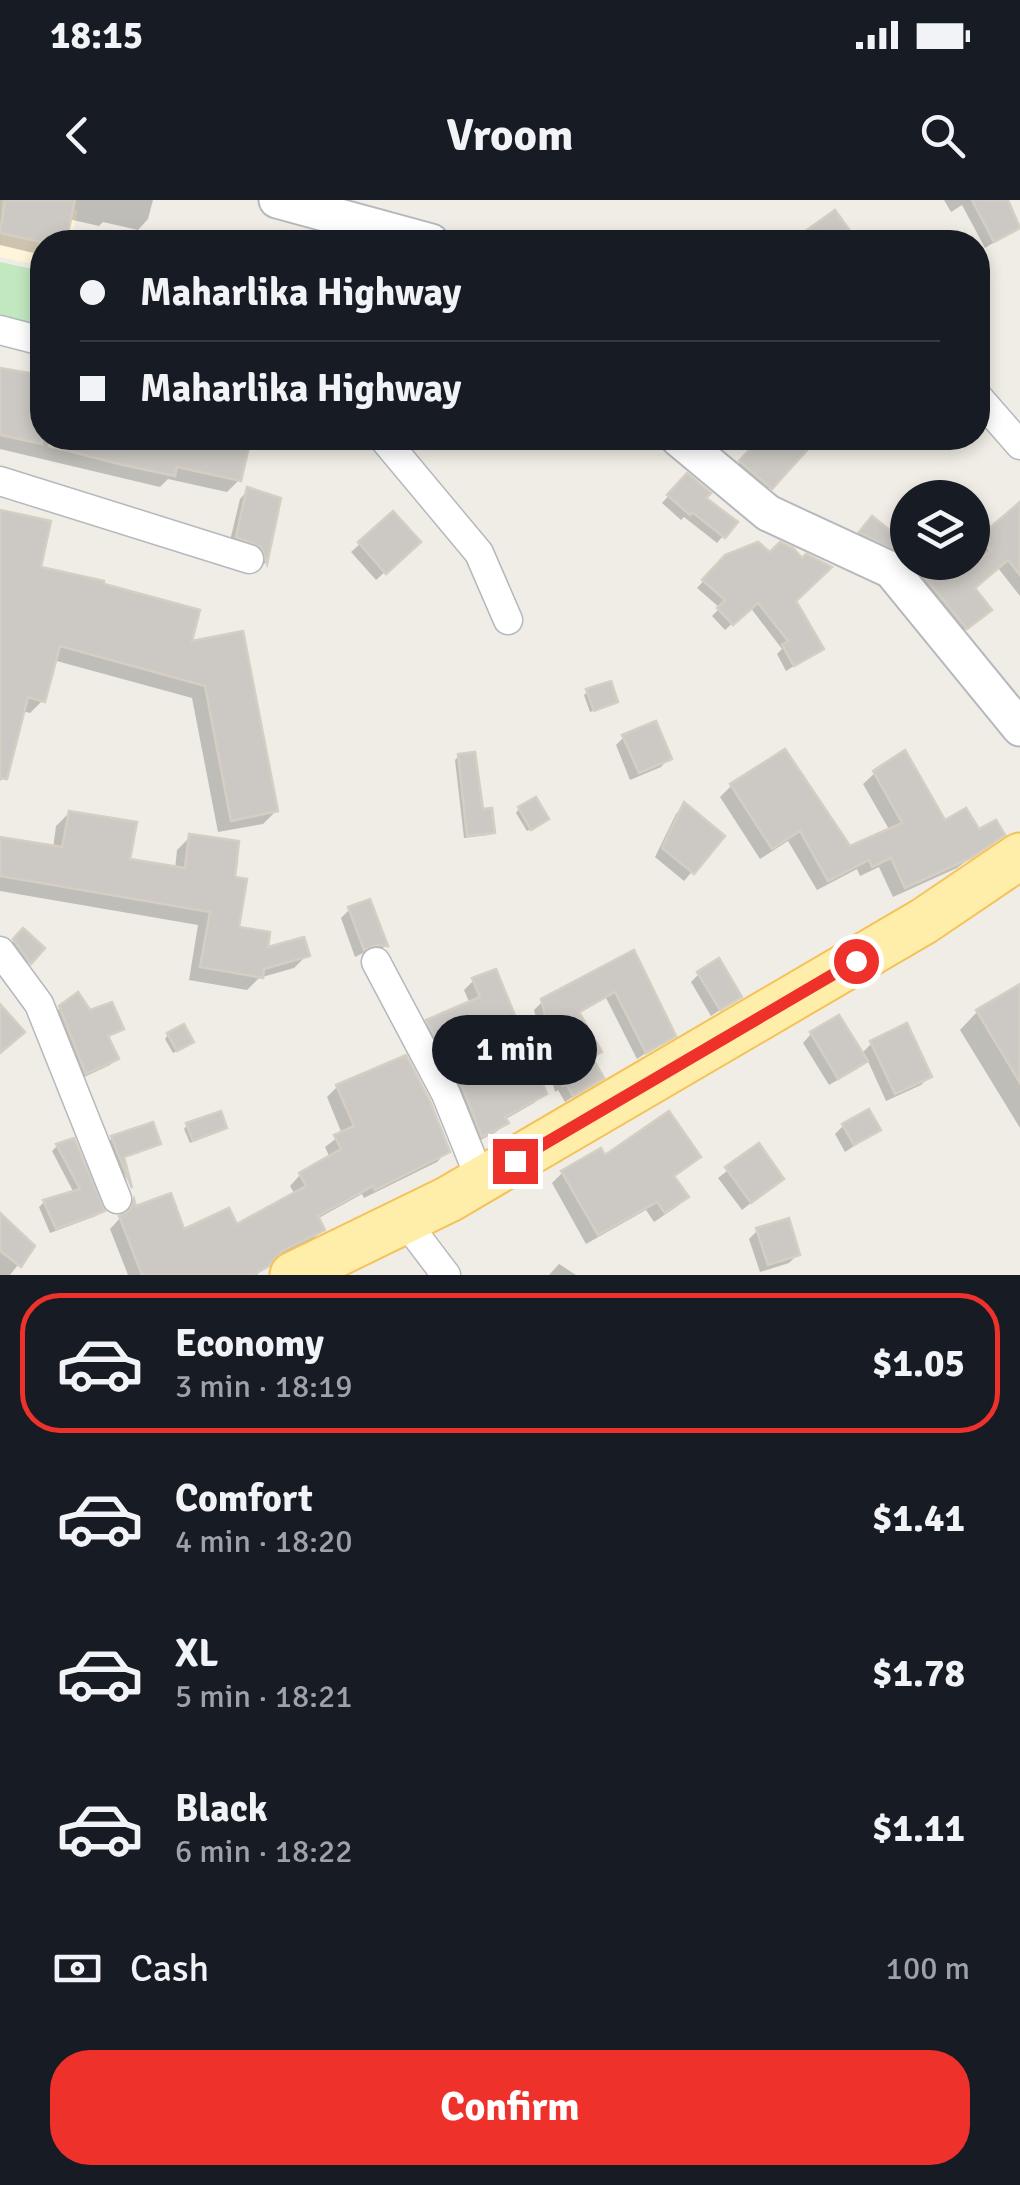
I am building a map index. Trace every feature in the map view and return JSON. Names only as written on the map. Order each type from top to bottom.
[{"type":"main road","points":[[305,1272],[481,1181],[924,921],[1020,856]]},
{"type":"street","points":[[297,202],[391,230]]},
{"type":"street","points":[[0,330],[30,338]]},
{"type":"street","points":[[990,411],[1020,446]]},
{"type":"street","points":[[393,450],[479,552],[508,620]]},
{"type":"street","points":[[693,450],[768,512],[891,570],[1020,728]]},
{"type":"street","points":[[0,482],[249,559]]},
{"type":"street","points":[[0,951],[39,1004],[117,1199]]},
{"type":"street","points":[[376,962],[446,1094],[481,1181]]},
{"type":"street","points":[[405,1221],[446,1275]]},
{"type":"shaded area","points":[[1,200],[34,200],[78,210],[74,230],[30,230],[30,263],[0,257]]},
{"type":"green space","points":[[0,262],[30,268],[30,329],[0,322]]},
{"type":"building","points":[[5,200],[75,200],[69,230],[30,230],[30,240],[0,233]]},
{"type":"building","points":[[972,200],[1008,200],[1020,228],[994,242]]},
{"type":"building","points":[[835,210],[849,230],[807,230]]},
{"type":"building","points":[[0,368],[30,373],[30,441],[0,435]]},
{"type":"building","points":[[65,450],[248,450],[241,481],[177,467],[175,476]]},
{"type":"building","points":[[750,450],[807,450],[772,489],[739,461]]},
{"type":"building","points":[[687,473],[711,493],[706,498],[738,522],[725,538],[667,495]]},
{"type":"building","points":[[247,487],[281,498],[267,564],[261,547],[236,537]]},
{"type":"building","points":[[1020,502],[1020,575],[1008,560],[990,575],[990,528]]},
{"type":"building","points":[[0,510],[51,521],[41,567],[200,610],[192,641],[243,631],[278,811],[231,821],[205,686],[60,646],[45,702],[28,697],[7,779],[0,778]]},
{"type":"building","points":[[393,511],[421,542],[386,574],[358,542]]},
{"type":"building","points":[[872,516],[890,530],[890,548],[859,532]]},
{"type":"building","points":[[758,542],[770,552],[780,542],[802,558],[806,554],[832,567],[796,601],[824,649],[794,666],[782,645],[788,641],[758,603],[733,625],[717,608],[725,600],[702,580],[725,555]]},
{"type":"building","points":[[927,580],[984,580],[975,588],[992,610],[967,629]]},
{"type":"building","points":[[611,681],[618,702],[594,711],[586,689]]},
{"type":"building","points":[[656,721],[672,759],[639,773],[622,735]]},
{"type":"building","points":[[785,749],[850,846],[902,823],[873,771],[905,750],[945,820],[966,808],[979,829],[996,820],[1005,835],[971,858],[905,888],[891,858],[872,867],[869,860],[828,881],[800,831],[772,849],[730,784]]},
{"type":"building","points":[[475,752],[483,809],[492,808],[495,833],[467,836],[458,754]]},
{"type":"building","points":[[536,797],[549,819],[531,830],[518,807]]},
{"type":"building","points":[[684,802],[725,836],[694,874],[662,848]]},
{"type":"building","points":[[69,811],[137,822],[130,859],[185,868],[189,834],[239,841],[235,877],[247,879],[239,927],[270,932],[268,947],[304,937],[310,956],[264,969],[263,978],[200,967],[210,912],[0,876],[0,837],[62,847]]},
{"type":"building","points":[[370,899],[388,946],[364,950],[348,907]]},
{"type":"building","points":[[23,928],[45,948],[31,964],[13,939]]},
{"type":"building","points":[[634,950],[676,1036],[646,1053],[615,992],[579,1012],[602,1052],[592,1057],[604,1078],[573,1096],[566,1084],[563,1086],[541,999]]},
{"type":"building","points":[[719,958],[742,997],[720,1010],[697,972]]},
{"type":"building","points":[[496,969],[547,1094],[505,1117],[509,1123],[482,1137],[462,1086],[426,1020],[480,997],[472,978]]},
{"type":"building","points":[[1020,984],[1020,1083],[976,1010]]},
{"type":"building","points":[[78,992],[90,1010],[112,1002],[124,1029],[108,1036],[119,1059],[86,1074],[59,1006]]},
{"type":"building","points":[[0,1004],[25,1032],[0,1053]]},
{"type":"building","points":[[839,1015],[868,1061],[838,1079],[810,1032]]},
{"type":"building","points":[[907,1023],[932,1077],[895,1094],[870,1041]]},
{"type":"building","points":[[184,1024],[194,1042],[177,1051],[167,1033]]},
{"type":"building","points":[[406,1055],[450,1152],[318,1216],[325,1230],[282,1251],[269,1266],[253,1275],[142,1275],[119,1216],[130,1210],[134,1199],[136,1206],[171,1193],[184,1229],[229,1208],[237,1224],[306,1186],[299,1173],[341,1149],[334,1135],[354,1126],[336,1085]]},
{"type":"building","points":[[869,1109],[881,1130],[854,1145],[842,1124]]},
{"type":"building","points":[[221,1111],[227,1128],[193,1141],[186,1123]]},
{"type":"building","points":[[669,1111],[701,1157],[674,1176],[689,1197],[665,1213],[657,1202],[598,1235],[561,1171],[601,1148],[605,1155]]},
{"type":"building","points":[[153,1122],[161,1144],[124,1157],[132,1188],[111,1136]]},
{"type":"building","points":[[74,1138],[105,1211],[56,1229],[43,1200],[80,1189],[56,1144]]},
{"type":"building","points":[[759,1143],[784,1179],[751,1203],[725,1167]]},
{"type":"building","points":[[0,1213],[35,1246],[21,1267],[0,1251]]},
{"type":"building","points":[[789,1218],[800,1255],[768,1265],[756,1228]]},
{"type":"route","points":[[515,1161],[856,961]]}]
